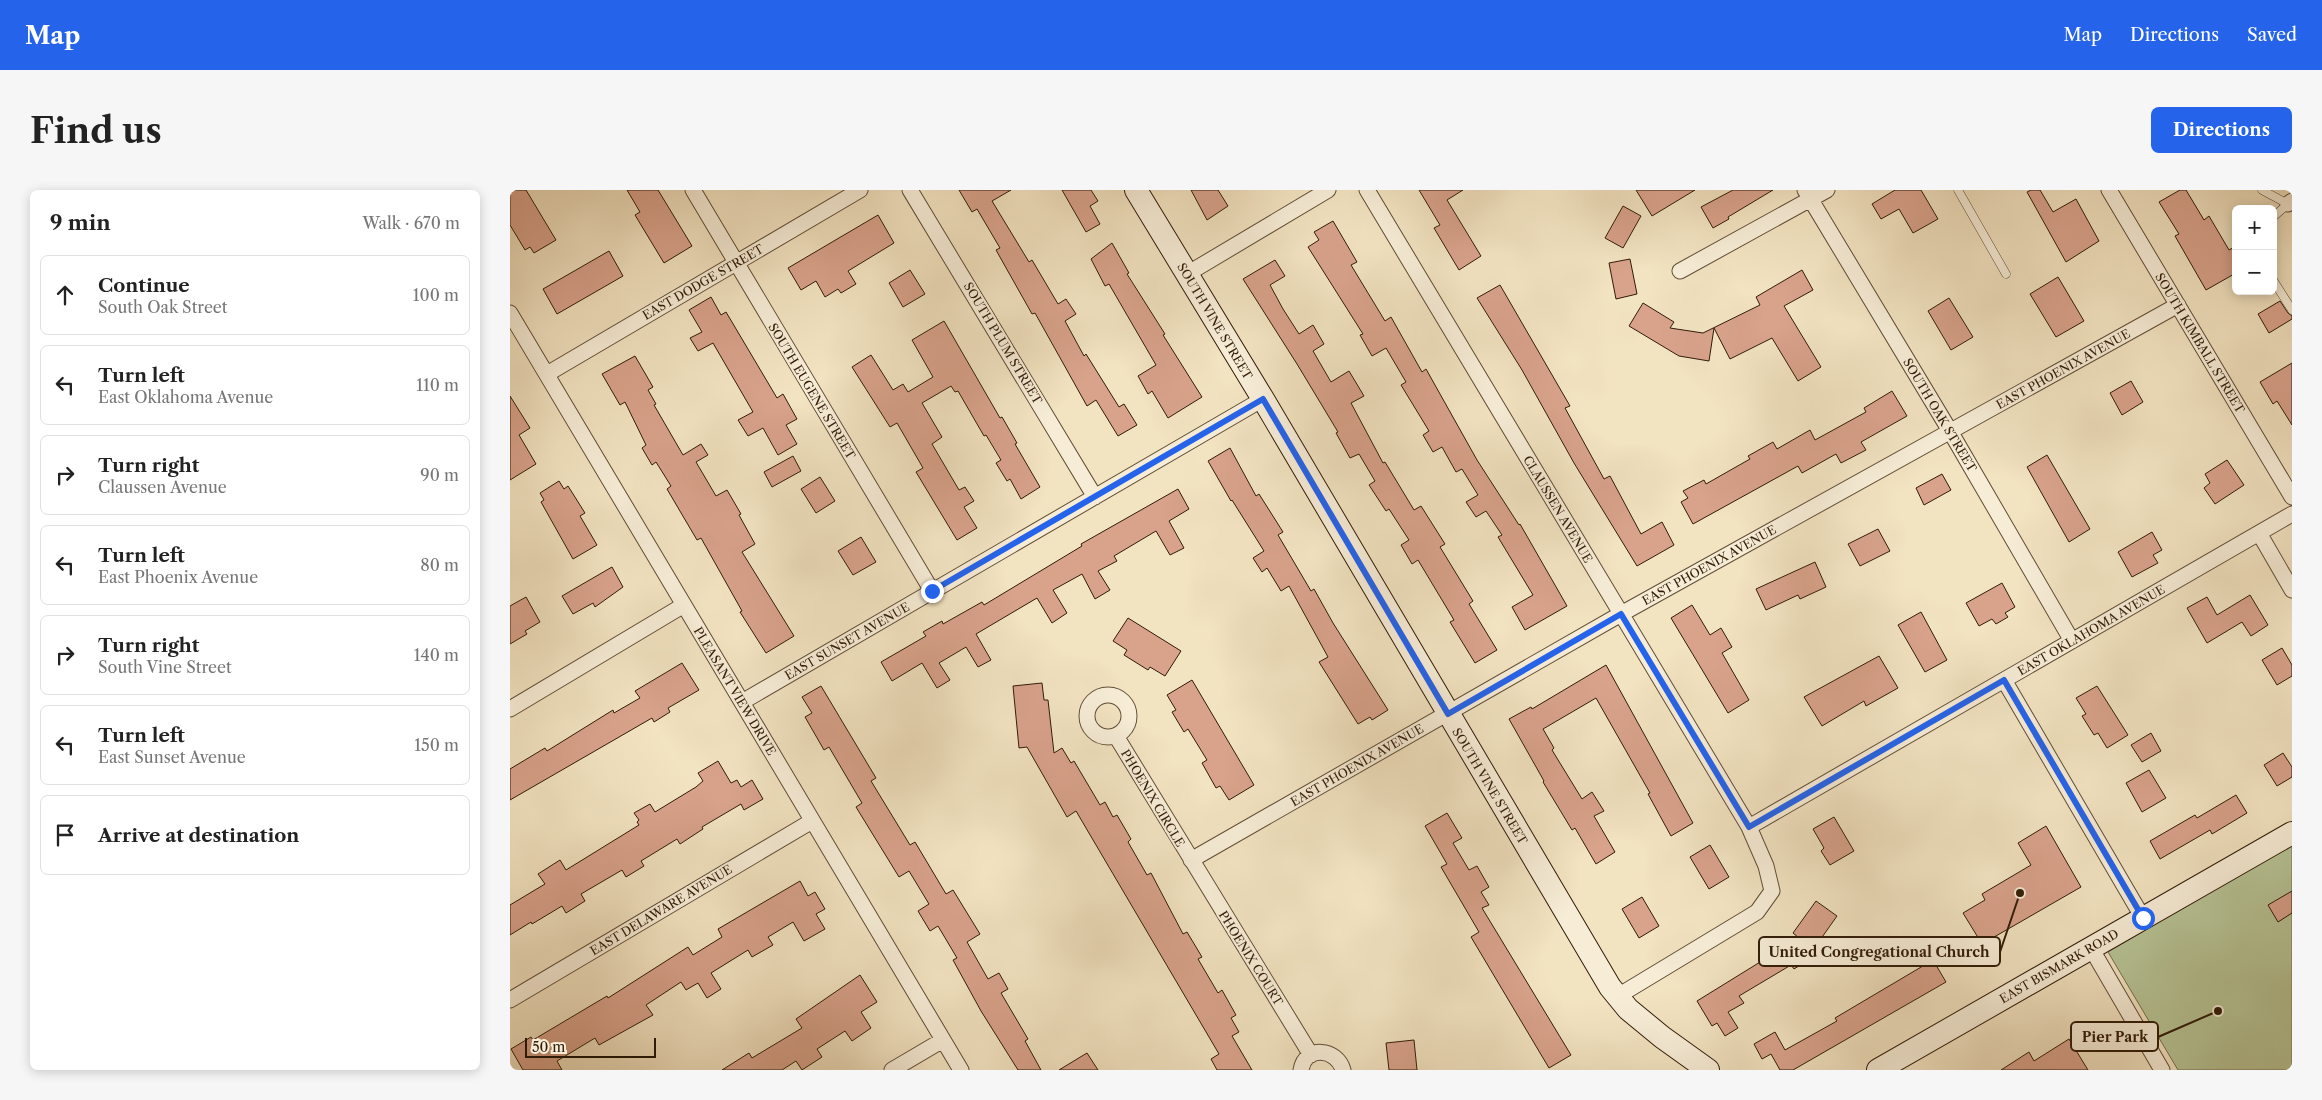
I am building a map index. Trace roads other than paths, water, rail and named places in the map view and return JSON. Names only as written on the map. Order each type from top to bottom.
[{"type":"street","name":"SOUTH EUGENE STREET","points":[[693,190],[932,591]]},
{"type":"street","name":"EAST DODGE STREET","points":[[546,374],[860,190]]},
{"type":"street","name":"SOUTH PLUM STREET","points":[[910,190],[1095,497]]},
{"type":"street","name":"SOUTH VINE STREET","points":[[1136,190],[1263,399],[1605,978],[1628,1009],[1662,1037],[1708,1070]]},
{"type":"street","points":[[1186,274],[1328,190]]},
{"type":"street","name":"CLAUSSEN AVENUE","points":[[1367,190],[1749,827]]},
{"type":"street","points":[[1680,271],[1808,195],[1827,190]]},
{"type":"street","name":"SOUTH KIMBALL STREET","points":[[2109,190],[2292,497]]},
{"type":"street","name":"SOUTH OAK STREET","points":[[1808,195],[1950,431],[2072,641]]},
{"type":"street","name":"EAST PHOENIX AVENUE","points":[[1191,860],[1621,614],[2178,305]]},
{"type":"street","name":"PLEASANT VIEW DRIVE","points":[[510,313],[961,1070]]},
{"type":"street","name":"EAST SUNSET AVENUE","points":[[742,702],[1263,399]]},
{"type":"street","name":"EAST OKLAHOMA AVENUE","points":[[1749,827],[2292,514]]},
{"type":"street","points":[[2258,533],[2292,590]]},
{"type":"street","points":[[510,709],[684,605]]},
{"type":"street","points":[[2004,680],[2143,918]]},
{"type":"street","name":"PHOENIX CIRCLE","points":[[1116,736],[1191,860]]},
{"type":"street","name":"EAST DELAWARE AVENUE","points":[[510,1000],[812,820]]},
{"type":"street","points":[[1618,996],[1757,912],[1772,891],[1766,866],[1749,827]]},
{"type":"street","name":"EAST BISMARK ROAD","points":[[1878,1070],[2292,833]]},
{"type":"street","name":"PHOENIX COURT","points":[[1191,860],[1311,1055]]},
{"type":"street","points":[[2090,948],[2162,1070]]},
{"type":"street","points":[[892,1070],[943,1040]]},
{"type":"street","points":[[1301,1070],[1305,1060],[1318,1052],[1331,1054],[1341,1063],[1343,1070]]},
{"type":"lane","points":[[1958,190],[2006,274]]},
{"type":"lane","points":[[2262,190],[2290,202],[2277,213]]},
{"type":"lane","points":[[2277,286],[2292,310]]},
{"type":"place","name":"United Congregational Church","points":[[2020,893]]},
{"type":"place","name":"Pier Park","points":[[2218,1011]]}]
